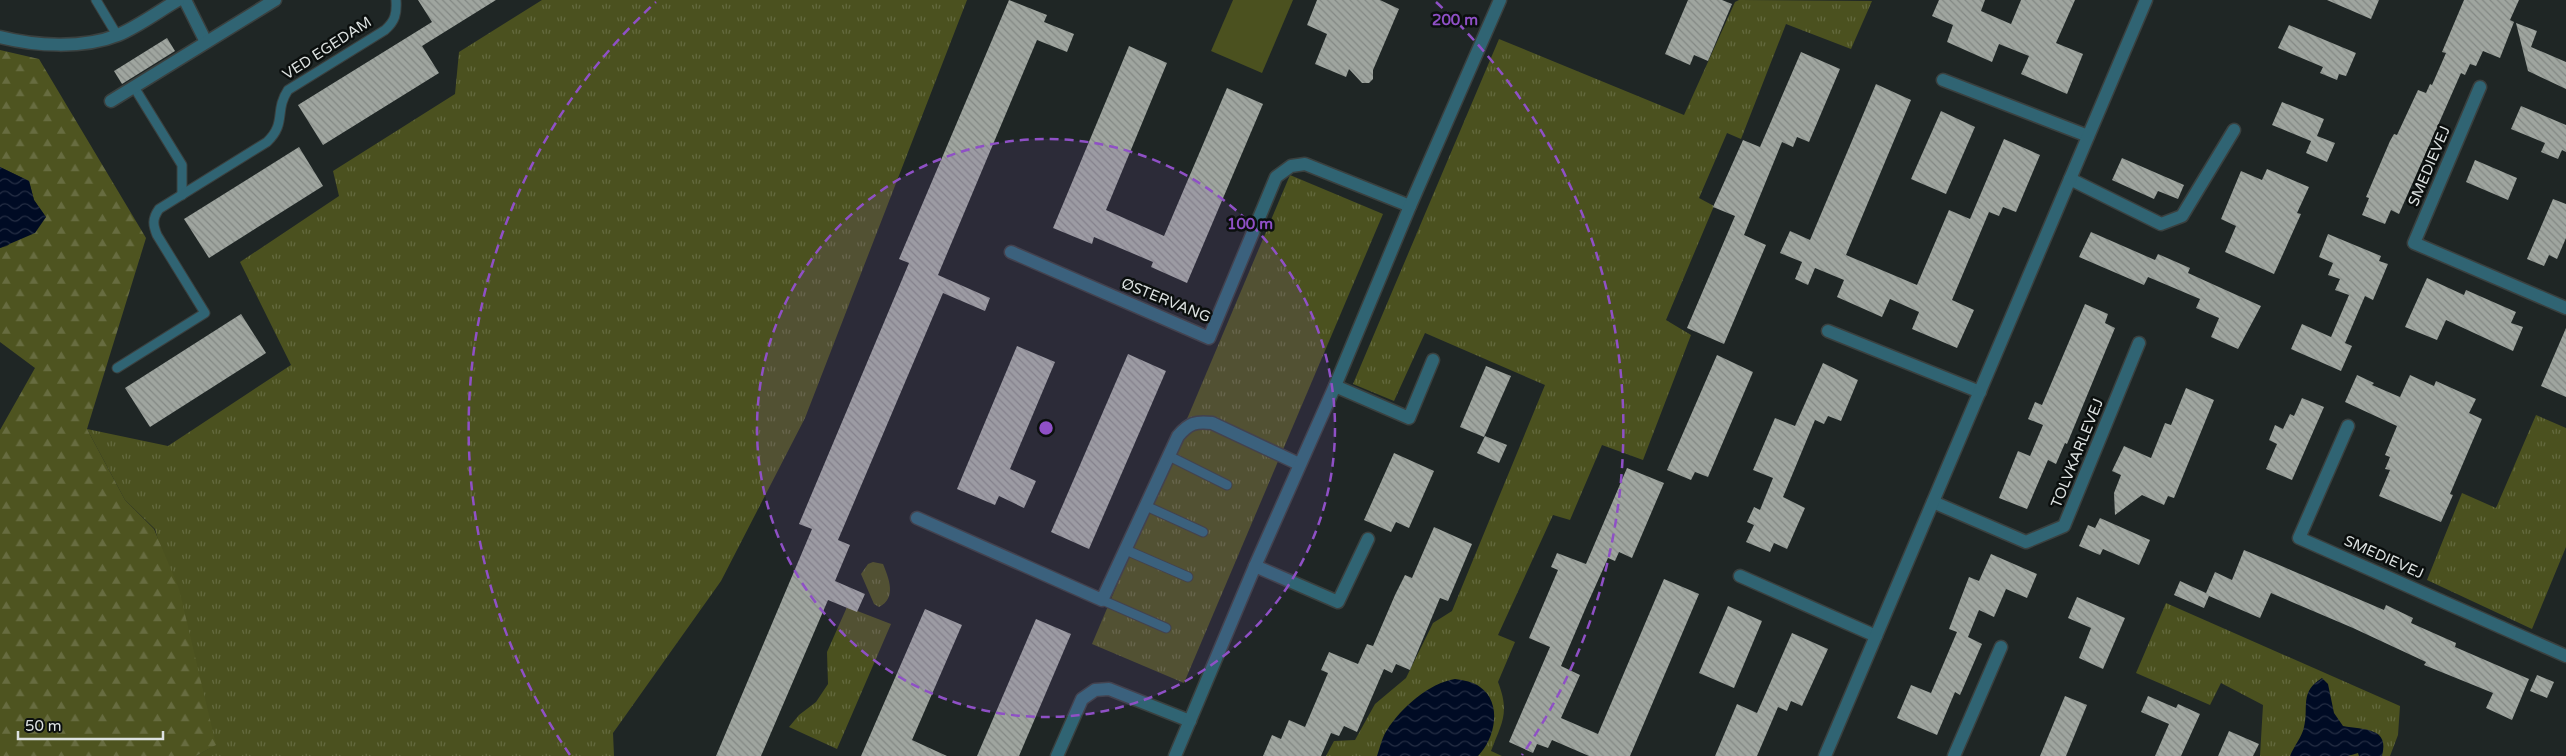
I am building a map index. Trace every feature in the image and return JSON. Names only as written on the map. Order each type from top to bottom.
[{"type":"street","points":[[0,37],[29,44],[77,43],[117,35],[178,0]]},
{"type":"street","points":[[185,0],[206,42]]},
{"type":"street","points":[[112,101],[275,0]]},
{"type":"street","points":[[1175,756],[1254,566],[1335,386],[1410,206],[1500,0]]},
{"type":"street","points":[[1825,756],[2146,0]]},
{"type":"street","points":[[1943,80],[2088,136]]},
{"type":"street","name":"SMEDIEVEJ","points":[[2480,87],[2414,243],[2566,308]]},
{"type":"street","points":[[2070,179],[2161,224],[2182,216],[2234,130]]},
{"type":"street","name":"ØSTERVANG","points":[[1011,252],[1209,338],[1276,177],[1290,166],[1305,164],[1410,206]]},
{"type":"street","points":[[1828,331],[1980,392]]},
{"type":"street","name":"TOLVKARLEVEJ","points":[[1933,502],[2026,542],[2064,526],[2139,343]]},
{"type":"street","points":[[1335,386],[1408,418],[1433,360]]},
{"type":"street","points":[[917,518],[1102,600],[1178,436],[1186,426],[1197,422],[1212,423],[1299,464]]},
{"type":"street","name":"SMEDIEVEJ","points":[[2348,426],[2299,538],[2566,656]]},
{"type":"street","points":[[1254,566],[1338,602],[1368,539]]},
{"type":"street","points":[[1740,576],[1876,636]]},
{"type":"street","points":[[1954,756],[2001,647]]},
{"type":"street","points":[[1057,756],[1082,698],[1095,690],[1109,689],[1190,721]]},
{"type":"lane","points":[[96,0],[117,35]]},
{"type":"lane","name":"VED EGEDAM","points":[[117,368],[205,313],[157,236],[153,226],[154,217],[158,209],[267,142],[276,134],[280,126],[281,101],[288,90],[385,30],[393,22],[397,12],[396,0]]},
{"type":"lane","points":[[134,87],[182,165],[182,195]]},
{"type":"lane","points":[[1169,456],[1227,484]]},
{"type":"lane","points":[[1146,506],[1203,532]]},
{"type":"lane","points":[[1126,550],[1188,577]]},
{"type":"lane","points":[[1102,600],[1166,628]]},
{"type":"green space","points":[[542,0],[967,0],[805,418],[721,581],[613,733],[614,756],[196,756],[215,745],[155,529],[125,500],[87,429],[168,446],[291,365],[240,262],[339,196],[333,171],[455,94],[459,52]]},
{"type":"green space","points":[[1233,0],[1293,0],[1262,73],[1211,51]]},
{"type":"green space","points":[[1739,0],[1872,1],[1851,49],[1786,24],[1741,139],[1727,133],[1699,198],[1714,206],[1666,320],[1691,335],[1643,460],[1602,445],[1570,520],[1553,515],[1498,635],[1515,642],[1498,682],[1504,702],[1504,710],[1501,725],[1491,751],[1502,756],[1326,756],[1334,741],[1355,740],[1375,704],[1406,678],[1433,623],[1452,611],[1545,385],[1425,333],[1394,401],[1353,384],[1499,39],[1684,115],[1735,2]]},
{"type":"green space","points":[[0,50],[39,59],[146,238],[87,429],[125,500],[154,529],[179,589],[216,745],[196,756],[0,756],[0,430],[35,368],[0,342],[0,248],[7,246],[46,217],[34,200],[29,181],[0,167]]},
{"type":"green space","points":[[1290,175],[1383,214],[1184,683],[1092,644]]},
{"type":"green space","points":[[2536,415],[2566,428],[2566,547],[2532,629],[2427,580],[2462,493],[2496,508]]},
{"type":"green space","points":[[873,562],[883,564],[890,588],[888,599],[879,607],[874,604],[861,574],[868,564]]},
{"type":"green space","points":[[2166,603],[2400,706],[2398,735],[2390,756],[2260,756],[2263,705],[2221,683],[2210,705],[2136,673]]},
{"type":"green space","points":[[847,607],[891,624],[837,749],[789,727],[799,715],[816,702],[828,684],[827,652]]},
{"type":"water","points":[[0,167],[29,181],[34,200],[46,217],[35,233],[0,248]]},
{"type":"water","points":[[2322,678],[2328,684],[2334,713],[2343,726],[2367,730],[2379,735],[2383,747],[2382,756],[2359,756],[2358,753],[2348,756],[2290,756],[2303,731],[2306,700],[2310,689]]},
{"type":"water","points":[[1455,679],[1478,685],[1492,702],[1494,721],[1492,731],[1484,749],[1478,756],[1377,756],[1385,733],[1408,705],[1435,686]]},
{"type":"building","points":[[418,0],[496,0],[422,46],[439,73],[323,145],[298,105],[432,22]]},
{"type":"building","points":[[1009,0],[1047,15],[1044,22],[1074,34],[1067,52],[1037,40],[938,275],[990,298],[985,311],[943,293],[838,540],[850,545],[835,581],[865,594],[857,612],[828,600],[761,756],[716,756],[812,529],[799,524],[909,263],[899,259]]},
{"type":"building","points":[[1317,0],[1380,0],[1399,9],[1373,70],[1373,79],[1369,83],[1362,83],[1349,69],[1346,77],[1315,64],[1327,34],[1307,25]]},
{"type":"building","points":[[1688,0],[1722,0],[1732,4],[1708,61],[1694,55],[1690,65],[1665,54]]},
{"type":"building","points":[[1939,0],[1985,0],[1981,11],[2011,24],[2021,0],[2075,0],[2056,43],[2083,54],[2067,94],[2021,74],[2029,56],[1999,44],[1992,62],[1947,42],[1953,25],[1932,16]]},
{"type":"building","points":[[2327,0],[2379,0],[2371,19]]},
{"type":"building","points":[[2464,0],[2519,0],[2510,20],[2514,22],[2500,58],[2483,51],[2476,66],[2470,64],[2465,75],[2461,73],[2399,214],[2391,210],[2385,224],[2362,215],[2369,198],[2366,197],[2390,141],[2394,134],[2397,135],[2418,90],[2426,93],[2430,84],[2432,85],[2446,53],[2442,52]]},
{"type":"building","points":[[2516,23],[2537,31],[2531,47],[2566,62],[2566,89],[2528,71]]},
{"type":"building","points":[[2289,25],[2356,53],[2346,76],[2339,74],[2337,80],[2320,73],[2323,67],[2278,48]]},
{"type":"building","points":[[167,38],[175,51],[122,84],[114,71]]},
{"type":"building","points":[[1129,46],[1167,63],[1106,210],[1164,236],[1227,88],[1263,104],[1187,283],[1151,267],[1153,262],[1094,237],[1092,244],[1053,228]]},
{"type":"building","points":[[1801,52],[1840,69],[1809,142],[1797,137],[1793,147],[1782,142],[1744,235],[1766,245],[1724,344],[1687,328],[1735,216],[1713,207],[1743,140],[1760,147]]},
{"type":"building","points":[[1876,84],[1911,100],[1846,255],[1917,285],[1949,210],[1970,219],[2004,139],[2040,155],[2016,212],[2003,207],[1999,216],[1989,212],[1952,300],[1974,310],[1957,348],[1912,329],[1919,312],[1890,299],[1882,317],[1837,297],[1844,280],[1815,268],[1808,285],[1795,279],[1802,262],[1780,253],[1790,231],[1810,240]]},
{"type":"building","points":[[2282,102],[2324,119],[2317,136],[2335,143],[2327,162],[2306,153],[2311,141],[2272,125]]},
{"type":"building","points":[[2521,106],[2566,125],[2566,152],[2562,150],[2558,159],[2541,152],[2545,143],[2511,129]]},
{"type":"building","points":[[1941,111],[1975,127],[1946,194],[1911,179]]},
{"type":"building","points":[[299,147],[323,186],[209,258],[184,219]]},
{"type":"building","points":[[2122,158],[2184,185],[2178,199],[2158,191],[2154,199],[2112,180]]},
{"type":"building","points":[[2475,160],[2517,178],[2508,200],[2466,182]]},
{"type":"building","points":[[2267,169],[2309,187],[2297,213],[2301,214],[2274,274],[2225,252],[2236,226],[2221,219],[2241,171],[2262,180]]},
{"type":"building","points":[[2553,199],[2566,204],[2566,238],[2557,259],[2549,255],[2544,266],[2527,259]]},
{"type":"building","points":[[2091,232],[2155,260],[2158,254],[2190,268],[2188,273],[2261,306],[2238,349],[2211,337],[2219,318],[2196,308],[2200,299],[2148,277],[2144,285],[2079,257]]},
{"type":"building","points":[[2328,234],[2381,256],[2379,261],[2388,264],[2373,300],[2365,296],[2345,343],[2352,346],[2341,371],[2291,349],[2302,324],[2331,337],[2349,295],[2335,290],[2340,279],[2328,275],[2333,263],[2319,257]]},
{"type":"building","points":[[2427,278],[2464,295],[2466,290],[2516,312],[2511,323],[2523,327],[2513,351],[2446,320],[2437,340],[2405,327]]},
{"type":"building","points":[[2085,304],[2108,314],[2105,323],[2115,328],[2067,444],[2065,443],[2056,464],[2048,460],[2027,509],[1999,498],[2018,451],[2030,456],[2043,425],[2028,419],[2035,402],[2042,405]]},
{"type":"building","points":[[241,314],[266,353],[150,427],[125,388]]},
{"type":"building","points":[[2566,328],[2566,397],[2541,386]]},
{"type":"building","points":[[1017,346],[1055,362],[1010,469],[1036,481],[1024,508],[999,496],[995,505],[957,489]]},
{"type":"building","points":[[1128,354],[1166,371],[1089,549],[1051,532]]},
{"type":"building","points":[[1717,355],[1753,372],[1708,477],[1695,472],[1691,480],[1667,470]]},
{"type":"building","points":[[1823,363],[1858,380],[1841,421],[1828,416],[1824,424],[1815,420],[1783,497],[1805,508],[1787,549],[1774,543],[1770,552],[1746,542],[1754,525],[1747,522],[1754,507],[1760,510],[1773,478],[1753,470],[1775,418],[1795,426]]},
{"type":"building","points":[[1486,366],[1511,376],[1484,437],[1460,427]]},
{"type":"building","points":[[2357,375],[2374,383],[2372,385],[2400,397],[2410,375],[2434,386],[2436,381],[2476,399],[2469,413],[2482,419],[2450,494],[2453,495],[2441,522],[2379,496],[2390,470],[2385,469],[2390,457],[2385,455],[2397,426],[2345,402]]},
{"type":"building","points":[[2186,388],[2214,400],[2174,498],[2168,496],[2164,505],[2142,495],[2115,515],[2114,493],[2121,475],[2112,471],[2124,446],[2151,458],[2165,423],[2171,425]]},
{"type":"building","points":[[2302,398],[2324,407],[2292,480],[2266,469],[2277,444],[2269,440],[2275,425],[2283,429],[2290,414],[2294,416]]},
{"type":"building","points":[[1485,436],[1507,445],[1499,463],[1477,453]]},
{"type":"building","points":[[1394,453],[1434,471],[1409,528],[1396,522],[1391,532],[1364,520]]},
{"type":"building","points":[[1627,468],[1664,483],[1632,558],[1619,552],[1615,561],[1608,558],[1587,605],[1561,666],[1580,675],[1561,718],[1598,734],[1664,579],[1699,594],[1630,756],[1589,756],[1552,740],[1548,748],[1537,744],[1533,753],[1509,742],[1550,647],[1529,638],[1558,570],[1551,567],[1557,553],[1586,564]]},
{"type":"building","points":[[2100,518],[2150,540],[2139,565],[2103,549],[2100,555],[2079,546],[2088,525],[2095,528]]},
{"type":"building","points":[[1434,527],[1472,544],[1448,601],[1440,598],[1410,670],[1396,664],[1392,673],[1384,669],[1357,732],[1344,726],[1339,736],[1331,733],[1321,756],[1263,756],[1272,735],[1281,739],[1289,720],[1305,727],[1328,673],[1321,670],[1329,652],[1358,664],[1367,644],[1373,646],[1405,575],[1412,578]]},
{"type":"building","points":[[2244,550],[2384,610],[2386,605],[2413,618],[2411,623],[2456,643],[2455,647],[2529,679],[2512,720],[2486,708],[2493,693],[2424,665],[2426,662],[2271,593],[2260,618],[2209,596],[2204,608],[2174,595],[2180,581],[2206,593],[2215,572],[2232,580]]},
{"type":"building","points":[[1991,554],[2037,574],[2027,598],[2006,589],[1994,617],[1979,610],[1968,637],[1982,644],[1960,695],[1955,692],[1937,735],[1897,718],[1911,685],[1931,693],[1957,632],[1949,629],[1969,577],[1979,581]]},
{"type":"building","points":[[2077,597],[2125,618],[2103,669],[2079,658],[2091,628],[2068,618]]},
{"type":"building","points":[[1728,606],[1762,621],[1734,688],[1699,673]]},
{"type":"building","points":[[925,609],[962,625],[912,740],[947,756],[861,756]]},
{"type":"building","points":[[1036,619],[1071,634],[1019,756],[977,756]]},
{"type":"building","points":[[1792,633],[1828,649],[1802,706],[1791,701],[1787,711],[1778,707],[1757,756],[1715,756],[1737,704],[1757,713]]},
{"type":"building","points":[[2537,675],[2554,682],[2547,698],[2530,691]]},
{"type":"building","points":[[2065,696],[2087,705],[2066,756],[2040,756]]},
{"type":"building","points":[[2148,696],[2176,708],[2178,704],[2200,714],[2181,756],[2155,756],[2169,724],[2141,712]]},
{"type":"building","points":[[2229,731],[2259,744],[2253,756],[2218,756]]}]
